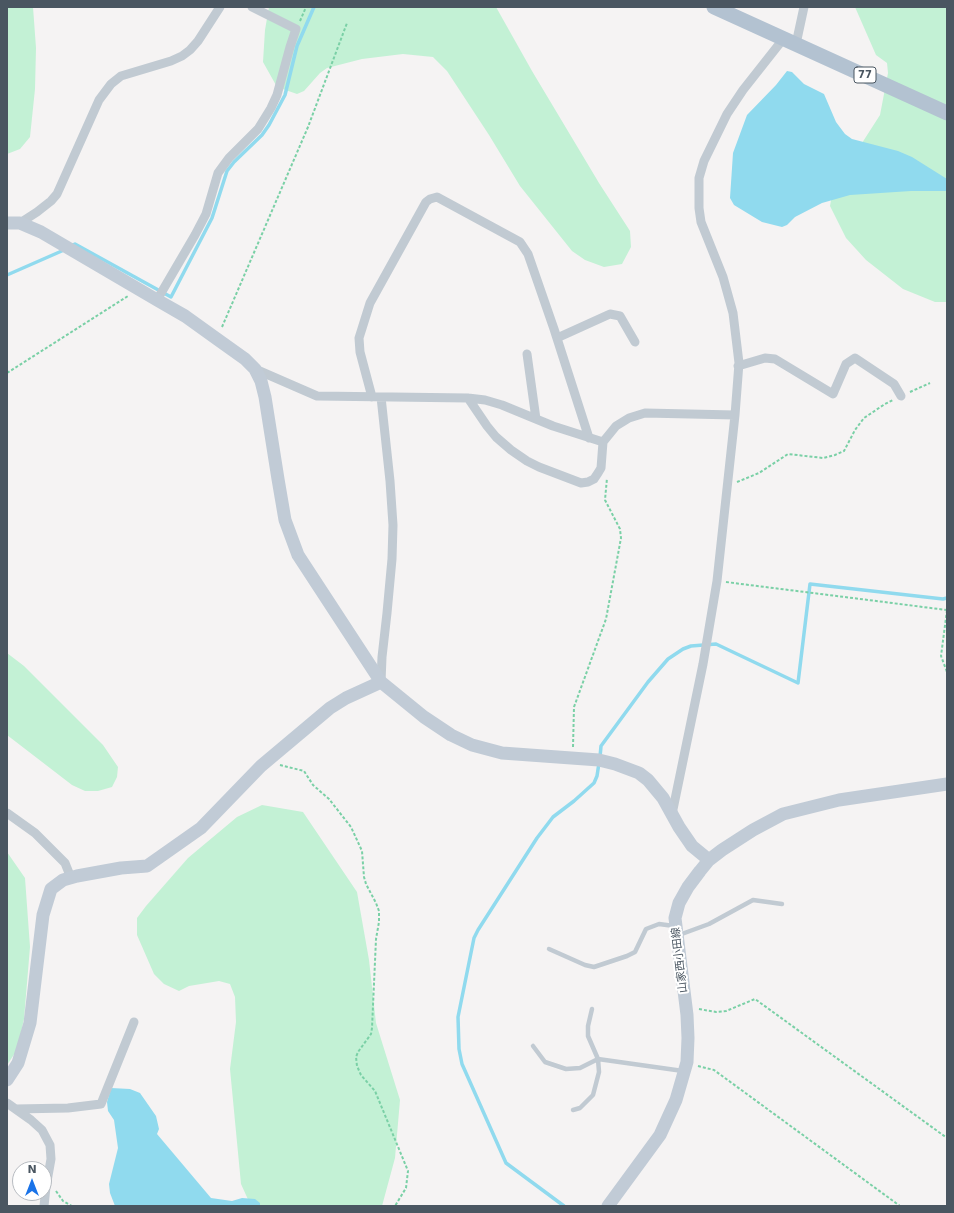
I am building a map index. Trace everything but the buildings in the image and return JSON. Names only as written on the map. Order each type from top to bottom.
[{"type":"main road","name":"77","points":[[714,7],[947,113]]},
{"type":"street","points":[[14,223],[37,212],[57,194],[100,100],[111,84],[121,76],[171,62],[182,56],[198,41],[220,7]]},
{"type":"street","points":[[157,300],[206,214],[220,170],[228,158],[258,129],[271,108],[277,94],[296,29],[252,7]]},
{"type":"street","points":[[672,814],[717,581],[735,415],[738,366],[733,313],[723,277],[701,222],[699,208],[699,178],[704,161],[726,114],[743,90],[790,41],[804,7]]},
{"type":"street","points":[[381,682],[382,657],[392,559],[393,525],[390,481],[377,397],[360,352],[359,338],[370,303],[426,202],[430,199],[437,197],[520,242],[528,254],[589,438]]},
{"type":"street","points":[[14,223],[41,232],[185,316],[245,359],[255,369],[261,381],[266,398],[285,520],[298,555],[381,682],[424,717],[451,735],[472,745],[502,753],[574,758],[616,764],[639,773],[657,789],[692,846],[709,860]]},
{"type":"street","points":[[557,338],[610,314],[620,316],[635,342]]},
{"type":"street","points":[[527,354],[536,419]]},
{"type":"street","points":[[738,366],[765,358],[775,359],[834,394],[846,364],[855,358],[894,384],[901,396]]},
{"type":"street","points":[[255,369],[317,396],[468,398],[486,400],[553,426],[603,442]]},
{"type":"street","points":[[468,398],[496,437],[511,450],[539,467],[581,483],[588,482],[598,474],[601,468],[603,442],[616,426],[629,418],[645,413],[735,415]]},
{"type":"street","points":[[7,1080],[18,1063],[30,1023],[43,915],[51,889],[63,880],[71,878],[121,868],[147,866],[201,828],[268,761],[330,708],[346,698],[381,682]]},
{"type":"street","name":"山家西小田線","points":[[608,1206],[660,1135],[676,1100],[686,1067],[688,1038],[686,1008],[675,918],[679,903],[688,887],[709,860],[753,830],[783,814],[840,800],[947,784]]},
{"type":"street","points":[[7,813],[35,833],[65,863],[71,878]]},
{"type":"street","points":[[16,1109],[68,1108],[101,1104],[134,1022]]},
{"type":"street","points":[[7,1103],[42,1130],[50,1145],[51,1161]]},
{"type":"lane","points":[[549,948],[585,965],[594,967],[628,956],[635,952],[646,929],[659,924],[677,931],[709,924],[753,900],[782,904]]},
{"type":"lane","points":[[572,1110],[580,1108],[593,1095],[599,1072],[598,1059],[588,1036],[588,1026],[592,1009]]},
{"type":"lane","points":[[533,1046],[545,1062],[566,1069],[580,1068],[598,1059],[686,1067]]},
{"type":"path","points":[[296,29],[306,7]]},
{"type":"path","points":[[217,339],[308,127],[347,23]]},
{"type":"path","points":[[7,373],[139,289]]},
{"type":"path","points":[[728,482],[739,482],[746,479],[788,454],[823,458],[835,456],[844,451],[855,430],[864,418],[885,404],[930,383]]},
{"type":"path","points":[[574,758],[574,707],[606,619],[621,538],[620,529],[605,500],[608,479],[606,463],[602,456]]},
{"type":"path","points":[[717,581],[947,610],[941,656],[947,672]]},
{"type":"path","points":[[268,761],[304,771],[314,785],[342,813],[351,827],[362,851],[364,877],[366,884],[376,902],[379,911],[379,922],[376,939],[371,1034],[356,1057],[357,1066],[361,1075],[375,1091],[408,1171],[406,1188],[395,1206]]},
{"type":"path","points":[[686,1008],[716,1012],[726,1011],[755,999],[947,1138]]},
{"type":"path","points":[[686,1067],[714,1070],[900,1206]]},
{"type":"path","points":[[52,1188],[63,1201],[72,1206]]},
{"type":"green space","points":[[7,7],[33,7],[36,48],[35,89],[30,137],[20,149],[7,154]]},
{"type":"green space","points":[[269,7],[496,7],[532,71],[599,183],[630,231],[631,247],[622,264],[604,267],[585,260],[572,251],[520,186],[447,71],[433,57],[403,54],[362,59],[327,68],[320,73],[304,91],[297,94],[277,87],[263,62],[265,30]]},
{"type":"green space","points":[[855,7],[947,7],[947,302],[935,302],[903,289],[866,260],[846,238],[830,206],[835,178],[862,143],[880,115],[888,73],[887,63],[876,55]]},
{"type":"green space","points":[[7,653],[24,666],[103,745],[118,767],[117,777],[112,787],[98,791],[85,791],[72,785],[7,735]]},
{"type":"green space","points":[[262,805],[303,812],[357,892],[369,960],[376,1023],[400,1100],[395,1158],[382,1206],[251,1206],[241,1184],[230,1069],[236,1022],[235,997],[230,984],[219,981],[189,986],[179,991],[164,984],[154,974],[137,935],[137,918],[188,858],[237,817]]},
{"type":"green space","points":[[7,852],[25,878],[30,947],[24,1019],[17,1050],[7,1065]]},
{"type":"water","points":[[787,71],[792,72],[804,84],[824,94],[836,122],[845,134],[852,139],[898,151],[912,157],[947,179],[947,191],[911,191],[850,195],[822,203],[795,217],[787,225],[782,227],[762,222],[734,205],[730,198],[733,153],[747,115],[776,85]]},
{"type":"water","points":[[111,1088],[130,1089],[140,1093],[156,1116],[159,1129],[157,1134],[211,1198],[232,1201],[242,1198],[255,1199],[260,1203],[260,1206],[115,1206],[110,1193],[109,1184],[118,1148],[114,1120],[108,1111],[107,1102]]},
{"type":"waterway","points":[[71,246],[75,244],[171,297],[212,218],[227,171],[234,162],[262,135],[285,95],[297,46],[314,7]]},
{"type":"waterway","points":[[7,275],[64,250]]},
{"type":"waterway","points":[[600,757],[601,746],[648,682],[668,659],[683,649],[691,646],[716,644],[798,683],[810,584],[943,599],[947,598]]},
{"type":"waterway","points":[[564,1206],[506,1163],[462,1064],[459,1049],[458,1017],[474,938],[478,930],[537,838],[553,817],[594,783],[597,776],[599,763]]}]
